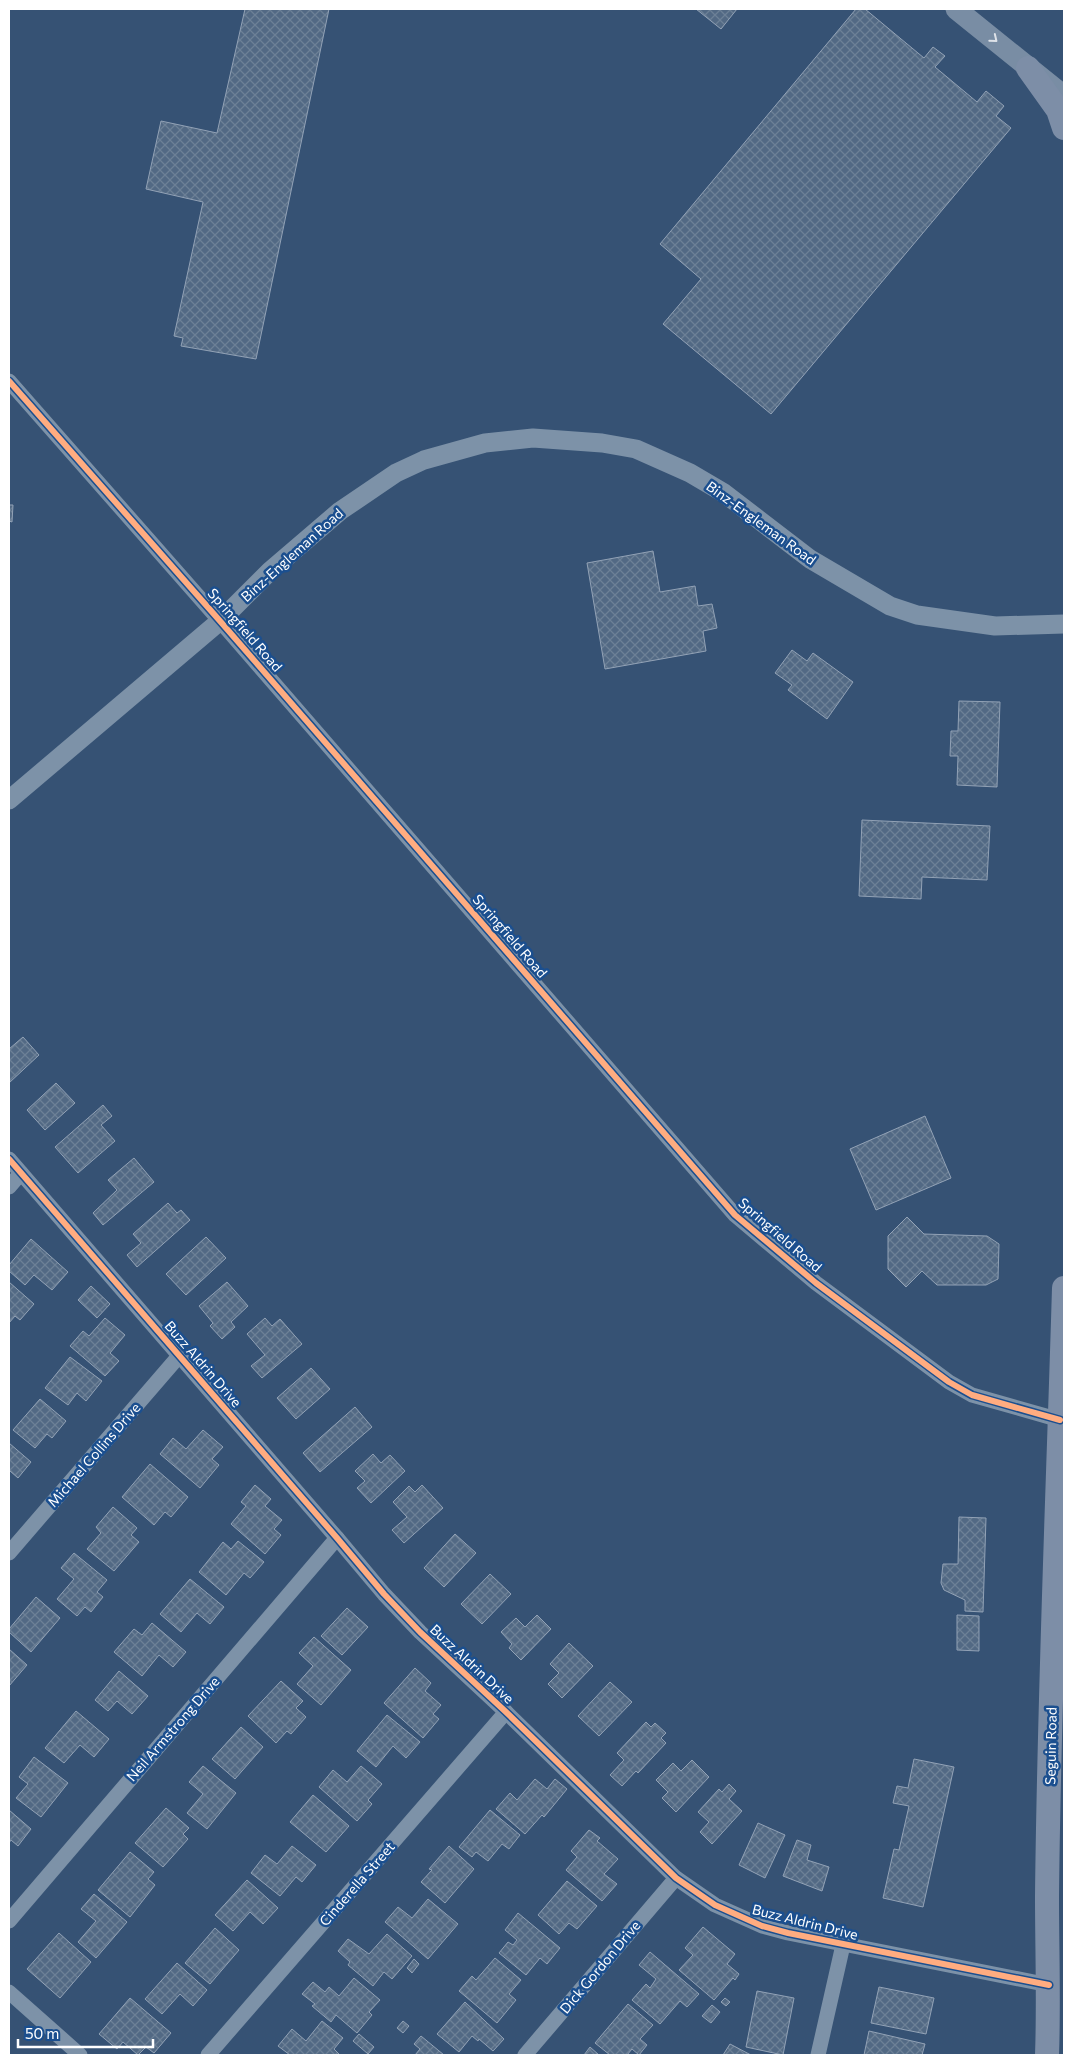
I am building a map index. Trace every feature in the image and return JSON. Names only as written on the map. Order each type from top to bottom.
[{"type":"main road","points":[[956,9],[1064,96]]},
{"type":"main road","points":[[1028,68],[1058,110],[1064,128]]},
{"type":"main road","name":"Seguin Road","points":[[1047,2055],[1049,1985],[1047,1898],[1055,1537],[1064,1288]]},
{"type":"street","name":"Springfield Road","points":[[9,381],[220,621],[735,1215],[816,1283],[949,1382],[972,1395],[1060,1420]]},
{"type":"street","name":"Binz-Engleman Road","points":[[9,800],[220,621],[270,571],[340,511],[396,474],[424,460],[485,443],[532,438],[602,443],[636,449],[690,473],[724,493],[810,559],[890,606],[917,615],[995,626],[1064,624]]},
{"type":"street","name":"Buzz Aldrin Drive","points":[[9,1159],[384,1594],[420,1632],[506,1712],[676,1878],[715,1905],[738,1917],[788,1933],[1049,1985]]},
{"type":"street","points":[[9,1187],[21,1173]]},
{"type":"street","name":"Michael Collins Drive","points":[[9,1553],[179,1356]]},
{"type":"street","name":"Neil Armstrong Drive","points":[[9,1921],[337,1538]]},
{"type":"street","name":"Cinderella Street","points":[[208,2055],[506,1712]]},
{"type":"street","name":"Dick Gordon Drive","points":[[525,2055],[676,1878]]},
{"type":"street","points":[[818,2055],[843,1945]]},
{"type":"street","points":[[9,1992],[80,2055]]},
{"type":"building","points":[[245,9],[329,9],[256,359],[181,346],[183,338],[174,336],[203,202],[146,189],[161,121],[217,133]]},
{"type":"building","points":[[696,9],[737,9],[721,29]]},
{"type":"building","points":[[856,9],[865,9],[924,58],[933,47],[945,56],[935,67],[977,102],[986,91],[1004,106],[996,116],[1011,128],[771,414],[663,324],[701,279],[660,244]]},
{"type":"building","points":[[9,505],[13,505],[12,522],[9,521]]},
{"type":"building","points":[[653,551],[660,592],[695,586],[698,606],[712,604],[717,628],[703,631],[706,651],[605,669],[587,563]]},
{"type":"building","points":[[792,650],[807,661],[813,653],[853,682],[827,719],[788,690],[792,685],[775,673]]},
{"type":"building","points":[[959,701],[1000,702],[997,787],[957,785],[958,756],[950,756],[951,731],[958,731]]},
{"type":"building","points":[[862,820],[990,826],[987,880],[922,877],[921,899],[859,896]]},
{"type":"building","points":[[23,1037],[39,1055],[9,1083],[9,1049]]},
{"type":"building","points":[[56,1083],[75,1103],[45,1130],[27,1110]]},
{"type":"building","points":[[103,1105],[112,1116],[101,1125],[115,1141],[78,1173],[55,1147]]},
{"type":"building","points":[[925,1116],[951,1178],[876,1210],[850,1149]]},
{"type":"building","points":[[134,1158],[154,1182],[103,1225],[93,1213],[117,1190],[108,1180]]},
{"type":"building","points":[[168,1203],[177,1213],[181,1210],[190,1220],[137,1267],[127,1255],[141,1243],[133,1234]]},
{"type":"building","points":[[907,1217],[924,1234],[987,1236],[999,1244],[998,1279],[986,1285],[937,1285],[922,1271],[906,1287],[888,1269],[888,1236]]},
{"type":"building","points":[[206,1237],[226,1258],[186,1295],[166,1274]]},
{"type":"building","points":[[31,1239],[68,1272],[52,1290],[34,1275],[25,1285],[9,1271],[9,1265]]},
{"type":"building","points":[[9,1282],[34,1304],[20,1320],[15,1316],[9,1323]]},
{"type":"building","points":[[227,1282],[248,1306],[231,1322],[235,1327],[222,1339],[210,1326],[213,1323],[199,1306]]},
{"type":"building","points":[[91,1286],[110,1304],[97,1318],[78,1300]]},
{"type":"building","points":[[105,1318],[125,1335],[110,1353],[119,1361],[105,1376],[70,1346],[83,1331],[89,1336]]},
{"type":"building","points":[[265,1318],[272,1326],[280,1319],[302,1344],[262,1378],[251,1366],[265,1355],[247,1334]]},
{"type":"building","points":[[70,1357],[102,1381],[86,1401],[77,1393],[68,1405],[45,1388]]},
{"type":"building","points":[[311,1368],[330,1389],[296,1419],[277,1398]]},
{"type":"building","points":[[40,1399],[66,1421],[52,1438],[47,1434],[35,1448],[13,1430]]},
{"type":"building","points":[[355,1407],[372,1427],[320,1472],[303,1453]]},
{"type":"building","points":[[203,1430],[223,1447],[212,1459],[219,1465],[200,1488],[160,1454],[173,1438],[186,1449]]},
{"type":"building","points":[[9,1443],[31,1462],[18,1478],[10,1471],[9,1473]]},
{"type":"building","points":[[373,1454],[381,1463],[390,1455],[405,1471],[371,1503],[357,1488],[365,1481],[355,1471]]},
{"type":"building","points":[[150,1464],[188,1497],[171,1517],[165,1512],[154,1525],[122,1497]]},
{"type":"building","points":[[255,1485],[271,1499],[265,1506],[282,1520],[274,1529],[281,1535],[265,1554],[231,1524],[246,1506],[241,1502]]},
{"type":"building","points":[[422,1485],[443,1508],[404,1543],[392,1530],[407,1517],[393,1502],[409,1486],[415,1492]]},
{"type":"building","points":[[113,1507],[137,1528],[131,1535],[139,1542],[114,1571],[87,1549],[101,1533],[96,1527]]},
{"type":"building","points":[[959,1517],[986,1518],[983,1612],[965,1611],[965,1600],[944,1590],[941,1583],[943,1564],[958,1564]]},
{"type":"building","points":[[455,1534],[476,1553],[444,1587],[424,1568]]},
{"type":"building","points":[[238,1541],[264,1562],[250,1578],[244,1573],[226,1595],[199,1572],[223,1542],[231,1549]]},
{"type":"building","points":[[74,1553],[107,1580],[97,1592],[103,1597],[91,1612],[85,1607],[77,1616],[57,1599],[74,1579],[61,1568]]},
{"type":"building","points":[[490,1574],[511,1594],[482,1624],[461,1604]]},
{"type":"building","points":[[190,1579],[224,1607],[210,1624],[197,1613],[181,1632],[160,1614]]},
{"type":"building","points":[[36,1597],[60,1618],[31,1652],[9,1632],[9,1629]]},
{"type":"building","points":[[347,1608],[368,1627],[342,1655],[321,1636]]},
{"type":"building","points":[[537,1615],[551,1629],[521,1660],[509,1648],[512,1644],[501,1632],[516,1618],[525,1627]]},
{"type":"building","points":[[957,1615],[979,1616],[979,1651],[957,1650]]},
{"type":"building","points":[[152,1623],[186,1652],[173,1667],[159,1655],[142,1676],[114,1652],[134,1629],[142,1635]]},
{"type":"building","points":[[314,1637],[351,1670],[321,1705],[297,1684],[313,1666],[299,1653]]},
{"type":"building","points":[[569,1643],[593,1666],[562,1698],[548,1684],[559,1673],[550,1664]]},
{"type":"building","points":[[9,1649],[27,1665],[9,1686]]},
{"type":"building","points":[[415,1668],[431,1683],[425,1691],[441,1705],[433,1714],[439,1719],[423,1738],[384,1703]]},
{"type":"building","points":[[119,1671],[148,1696],[132,1714],[117,1701],[108,1711],[95,1700]]},
{"type":"building","points":[[281,1681],[303,1701],[296,1708],[306,1717],[291,1734],[287,1731],[276,1743],[248,1716]]},
{"type":"building","points":[[610,1682],[632,1702],[599,1736],[578,1716]]},
{"type":"building","points":[[76,1711],[109,1739],[94,1757],[80,1745],[64,1763],[45,1748]]},
{"type":"building","points":[[387,1715],[420,1742],[406,1758],[393,1746],[376,1767],[357,1751]]},
{"type":"building","points":[[646,1722],[651,1727],[655,1723],[666,1733],[661,1738],[666,1743],[638,1773],[636,1771],[622,1786],[610,1775],[624,1760],[617,1753]]},
{"type":"building","points":[[241,1727],[263,1747],[235,1779],[212,1759]]},
{"type":"building","points":[[34,1757],[68,1783],[41,1817],[16,1798],[28,1784],[19,1777]]},
{"type":"building","points":[[914,1759],[954,1767],[923,1907],[883,1898],[894,1849],[899,1850],[909,1806],[893,1803],[897,1786],[908,1788]]},
{"type":"building","points":[[692,1760],[709,1777],[676,1812],[662,1798],[668,1792],[656,1780],[673,1763],[681,1771]]},
{"type":"building","points":[[203,1766],[236,1793],[207,1829],[187,1813],[203,1794],[189,1782]]},
{"type":"building","points":[[361,1766],[382,1784],[368,1800],[372,1804],[357,1821],[319,1787],[333,1770],[347,1782]]},
{"type":"building","points":[[535,1779],[547,1789],[555,1779],[567,1789],[544,1817],[542,1815],[525,1834],[496,1809],[510,1793],[517,1800]]},
{"type":"building","points":[[729,1784],[736,1791],[729,1799],[742,1811],[712,1844],[700,1832],[709,1822],[698,1812],[719,1789],[722,1792]]},
{"type":"building","points":[[313,1795],[349,1826],[326,1852],[290,1822]]},
{"type":"building","points":[[166,1808],[189,1828],[183,1834],[188,1839],[163,1867],[135,1843]]},
{"type":"building","points":[[9,1810],[31,1829],[18,1846],[11,1840],[9,1843]]},
{"type":"building","points":[[490,1810],[520,1835],[509,1849],[502,1844],[488,1861],[476,1852],[472,1857],[459,1847]]},
{"type":"building","points":[[758,1823],[785,1835],[765,1878],[739,1865]]},
{"type":"building","points":[[589,1830],[600,1838],[597,1841],[618,1859],[604,1874],[617,1884],[602,1901],[566,1870],[577,1857],[571,1851]]},
{"type":"building","points":[[797,1840],[811,1845],[807,1860],[829,1867],[822,1891],[783,1876]]},
{"type":"building","points":[[292,1846],[316,1865],[302,1882],[296,1877],[280,1896],[251,1873],[265,1855],[277,1864]]},
{"type":"building","points":[[449,1846],[474,1869],[445,1903],[421,1882],[432,1870],[429,1869]]},
{"type":"building","points":[[130,1852],[154,1872],[148,1879],[155,1885],[130,1917],[98,1890]]},
{"type":"building","points":[[247,1880],[278,1908],[263,1924],[250,1912],[233,1931],[215,1915]]},
{"type":"building","points":[[567,1881],[597,1906],[577,1929],[569,1923],[559,1934],[538,1915]]},
{"type":"building","points":[[94,1894],[127,1922],[96,1958],[78,1942],[96,1921],[81,1909]]},
{"type":"building","points":[[428,1899],[458,1924],[428,1959],[385,1922],[398,1907],[412,1918]]},
{"type":"building","points":[[518,1913],[560,1948],[547,1964],[540,1958],[526,1975],[499,1953],[508,1942],[513,1945],[517,1940],[505,1930]]},
{"type":"building","points":[[703,1927],[735,1954],[727,1964],[739,1974],[735,1980],[733,1978],[714,2000],[679,1970],[693,1955],[685,1948]]},
{"type":"building","points":[[215,1928],[239,1950],[210,1984],[185,1963]]},
{"type":"building","points":[[59,1933],[91,1962],[60,1998],[27,1969]]},
{"type":"building","points":[[387,1934],[412,1956],[392,1979],[384,1972],[373,1986],[348,1965],[350,1962],[338,1951],[348,1939],[369,1954]]},
{"type":"building","points":[[650,1952],[699,1994],[687,2007],[680,2001],[660,2024],[632,2000],[646,1984],[650,1988],[656,1979],[639,1965]]},
{"type":"building","points":[[495,1958],[521,1980],[509,1994],[516,2000],[497,2023],[459,1991],[472,1976],[476,1980]]},
{"type":"building","points":[[414,1959],[419,1964],[412,1973],[407,1968]]},
{"type":"building","points":[[177,1963],[207,1990],[193,2006],[180,1994],[162,2014],[145,1999]]},
{"type":"building","points":[[354,1978],[380,2000],[369,2012],[372,2015],[357,2033],[336,2015],[331,2022],[312,2006],[315,2004],[302,1994],[313,1982],[325,1992],[329,1987],[339,1996]]},
{"type":"building","points":[[879,1987],[934,1998],[926,2034],[871,2023]]},
{"type":"building","points":[[757,1991],[794,1998],[783,2055],[746,2047]]},
{"type":"building","points":[[130,1998],[171,2033],[154,2053],[146,2047],[138,2055],[123,2042],[117,2049],[99,2034]]},
{"type":"building","points":[[725,1998],[730,2002],[726,2006],[721,2002]]},
{"type":"building","points":[[465,2002],[504,2039],[493,2051],[479,2039],[478,2041],[472,2036],[459,2052],[437,2034]]},
{"type":"building","points":[[628,2004],[653,2025],[640,2039],[647,2045],[639,2055],[632,2049],[627,2055],[610,2055],[595,2043]]},
{"type":"building","points":[[712,2005],[720,2012],[711,2023],[702,2016]]},
{"type":"building","points":[[322,2021],[343,2038],[334,2049],[338,2055],[290,2055],[278,2046],[292,2029],[306,2041]]},
{"type":"building","points":[[403,2021],[409,2026],[403,2033],[397,2028]]},
{"type":"building","points":[[869,2031],[925,2044],[922,2055],[864,2055]]},
{"type":"building","points":[[359,2034],[374,2047],[368,2054],[353,2041]]},
{"type":"building","points":[[421,2036],[444,2055],[415,2055],[420,2049],[414,2044]]},
{"type":"building","points":[[730,2044],[751,2055],[723,2055]]},
{"type":"building","points":[[590,2047],[599,2055],[584,2055]]},
{"type":"cycle path","points":[[9,381],[220,621],[735,1215],[816,1283],[949,1382],[972,1395],[1060,1420]]},
{"type":"cycle path","points":[[9,1159],[384,1594],[420,1632],[506,1712],[676,1878],[715,1905],[762,1926],[788,1933],[1049,1985]]}]
